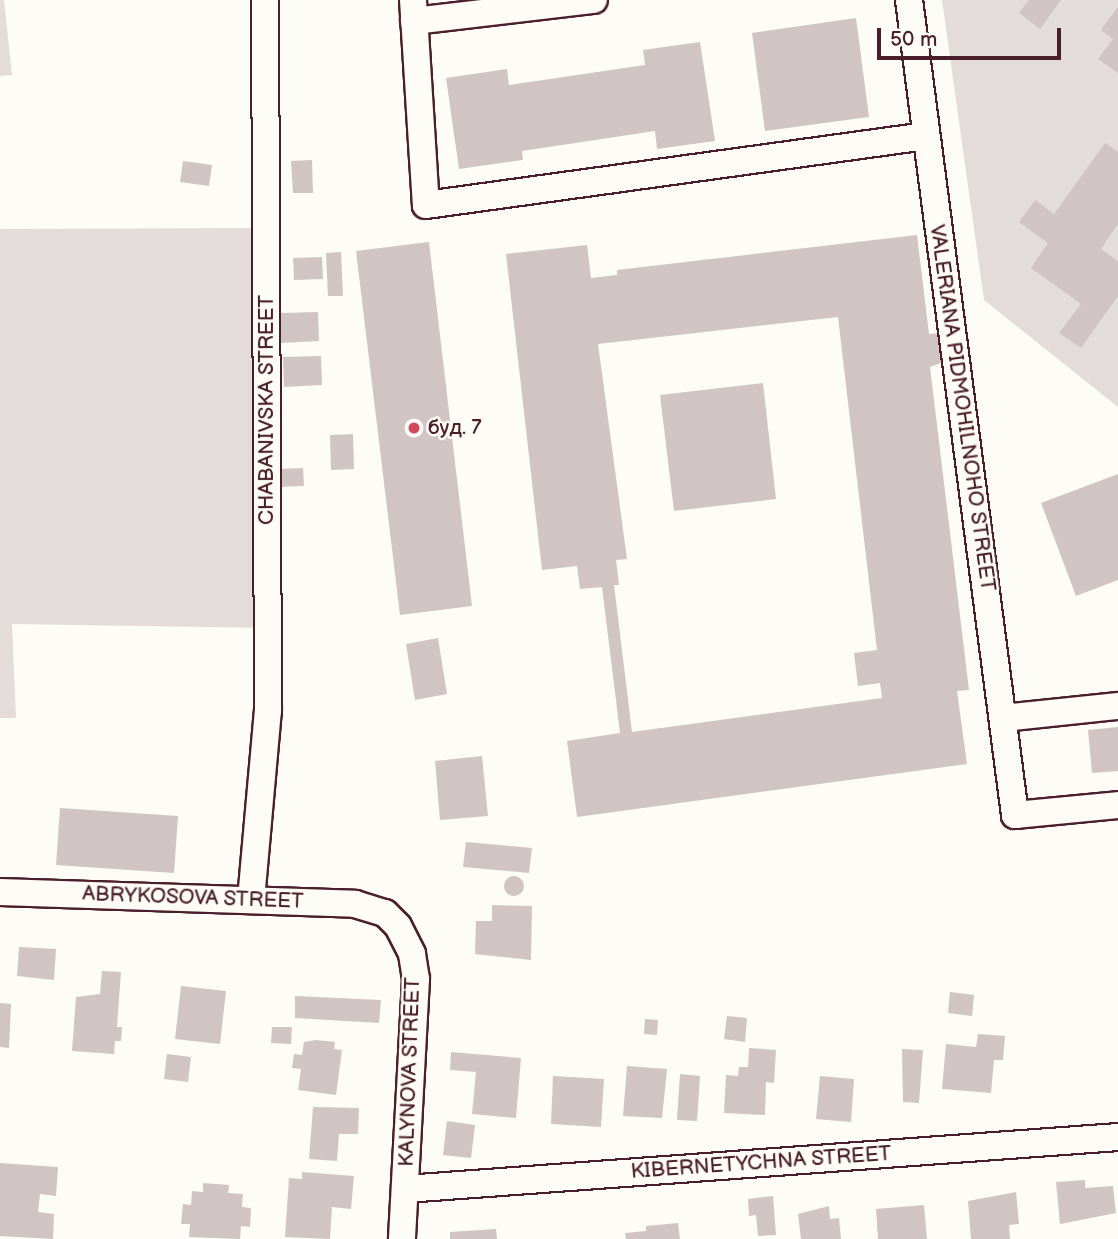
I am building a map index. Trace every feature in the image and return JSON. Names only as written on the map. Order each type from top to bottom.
[{"type":"street","name":"CHABANIVSKA STREET","points":[[251,900],[256,818],[268,711],[265,0]]},
{"type":"street","points":[[594,0],[414,11],[426,205],[926,136]]},
{"type":"street","name":"VALERIANA PIDMOHILNOHO STREET","points":[[909,0],[1015,815],[1118,805]]},
{"type":"street","points":[[1003,718],[1118,706]]},
{"type":"street","name":"ABRYKOSOVA STREET","points":[[0,892],[355,904],[384,913]]},
{"type":"street","name":"KALYNOVA STREET","points":[[384,913],[398,926],[412,954],[416,979],[402,1239]]},
{"type":"street","name":"KIBERNETYCHNA STREET","points":[[405,1189],[1118,1137]]},
{"type":"shaded area","points":[[0,0],[4,0],[12,75],[0,76]]},
{"type":"shaded area","points":[[942,0],[1118,0],[1118,407],[984,300]]},
{"type":"shaded area","points":[[266,228],[268,628],[12,624],[16,718],[0,718],[0,229]]},
{"type":"building","points":[[1029,0],[1061,0],[1040,29],[1019,13]]},
{"type":"building","points":[[1118,7],[1118,73],[1098,59],[1113,39],[1101,30]]},
{"type":"building","points":[[856,18],[869,117],[765,131],[752,33]]},
{"type":"building","points":[[700,42],[715,141],[657,149],[655,131],[522,151],[523,160],[459,169],[446,78],[507,69],[509,85],[645,65],[643,50]]},
{"type":"building","points":[[1105,143],[1118,152],[1118,224],[1101,249],[1118,261],[1118,296],[1081,348],[1059,333],[1081,304],[1031,268],[1048,243],[1019,222],[1035,200],[1054,214]]},
{"type":"building","points":[[312,160],[313,193],[293,193],[291,161]]},
{"type":"building","points":[[183,161],[212,165],[209,186],[180,182]]},
{"type":"building","points":[[917,235],[929,334],[940,333],[943,362],[930,367],[969,690],[957,691],[967,764],[577,817],[567,741],[620,733],[602,587],[580,589],[577,566],[542,570],[506,254],[587,245],[591,278],[617,275],[617,270]],"holes":[[[838,317],[877,650],[854,653],[858,686],[880,683],[882,698],[632,732],[614,585],[619,585],[616,560],[627,559],[598,344]]]},
{"type":"building","name":"буд. 7","points":[[429,242],[472,606],[400,615],[356,251]]},
{"type":"building","points":[[341,252],[343,296],[328,296],[326,253]]},
{"type":"building","points":[[322,257],[323,279],[294,280],[293,258]]},
{"type":"building","points":[[318,312],[319,341],[281,343],[280,313]]},
{"type":"building","points":[[321,356],[322,385],[284,387],[283,357]]},
{"type":"building","points":[[763,383],[776,499],[674,511],[660,395]]},
{"type":"building","points":[[353,434],[354,469],[331,470],[330,435]]},
{"type":"building","points":[[303,468],[304,486],[278,487],[278,469]]},
{"type":"building","points":[[1118,474],[1118,580],[1076,596],[1041,503]]},
{"type":"building","points":[[438,638],[447,694],[415,700],[406,644]]},
{"type":"building","points":[[1118,727],[1118,771],[1092,773],[1088,730]]},
{"type":"building","points":[[482,756],[488,816],[440,820],[435,761]]},
{"type":"building","points":[[60,808],[178,816],[174,873],[56,865]]},
{"type":"building","points":[[466,842],[532,848],[529,873],[463,867]]},
{"type":"building","points":[[514,876],[521,879],[524,886],[521,893],[514,896],[507,893],[504,886],[507,879]]},
{"type":"building","points":[[492,905],[532,906],[531,960],[475,954],[476,921],[492,921]]},
{"type":"building","points":[[19,947],[56,949],[54,980],[17,976]]},
{"type":"building","points":[[102,971],[121,972],[117,1027],[122,1027],[121,1041],[115,1041],[114,1054],[72,1051],[76,997],[100,994]]},
{"type":"building","points":[[181,986],[226,991],[220,1044],[175,1039]]},
{"type":"building","points":[[950,992],[974,995],[972,1016],[948,1013]]},
{"type":"building","points":[[295,996],[381,1000],[379,1023],[295,1018]]},
{"type":"building","points":[[0,1003],[11,1004],[9,1048],[0,1047]]},
{"type":"building","points":[[727,1016],[747,1018],[745,1042],[724,1039]]},
{"type":"building","points":[[645,1019],[658,1020],[657,1035],[644,1034]]},
{"type":"building","points":[[272,1027],[292,1027],[291,1044],[271,1043]]},
{"type":"building","points":[[978,1034],[1005,1036],[1003,1060],[994,1060],[991,1093],[942,1089],[946,1044],[976,1047]]},
{"type":"building","points":[[304,1042],[335,1042],[334,1049],[342,1050],[336,1095],[298,1090],[301,1069],[292,1068],[294,1054],[302,1055]]},
{"type":"building","points":[[749,1048],[776,1050],[774,1083],[766,1082],[765,1115],[724,1113],[726,1075],[738,1076],[739,1067],[748,1067]]},
{"type":"building","points":[[902,1049],[923,1050],[919,1103],[903,1102]]},
{"type":"building","points":[[451,1052],[521,1058],[516,1118],[472,1114],[476,1072],[450,1070]]},
{"type":"building","points":[[167,1054],[191,1057],[188,1082],[164,1079]]},
{"type":"building","points":[[627,1066],[667,1069],[662,1118],[623,1116]]},
{"type":"building","points":[[680,1074],[700,1076],[697,1121],[677,1120]]},
{"type":"building","points":[[553,1076],[604,1079],[601,1127],[551,1124]]},
{"type":"building","points":[[820,1076],[854,1079],[851,1122],[816,1119]]},
{"type":"building","points":[[313,1107],[359,1108],[358,1134],[339,1134],[337,1161],[309,1159]]},
{"type":"building","points":[[447,1121],[475,1125],[471,1158],[443,1155]]},
{"type":"building","points":[[0,1163],[58,1167],[56,1196],[40,1194],[38,1212],[54,1214],[53,1239],[0,1236]]},
{"type":"building","points":[[302,1172],[354,1176],[351,1209],[332,1207],[330,1239],[285,1237],[289,1178],[302,1179]]},
{"type":"building","points":[[1085,1180],[1085,1188],[1113,1186],[1116,1213],[1060,1224],[1056,1182]]},
{"type":"building","points":[[203,1183],[229,1185],[228,1193],[243,1194],[242,1207],[251,1208],[250,1227],[241,1226],[240,1239],[189,1237],[190,1224],[181,1224],[183,1204],[191,1205],[192,1191],[203,1192]]},
{"type":"building","points":[[1016,1192],[1019,1224],[1009,1225],[1010,1239],[971,1239],[968,1201]]},
{"type":"building","points":[[773,1196],[776,1235],[758,1236],[756,1215],[749,1216],[748,1199]]},
{"type":"building","points":[[924,1205],[927,1239],[878,1239],[876,1209]]},
{"type":"building","points":[[829,1206],[830,1219],[839,1218],[841,1239],[801,1239],[798,1214]]},
{"type":"building","points":[[678,1223],[680,1239],[626,1239],[625,1233],[646,1231],[646,1226]]},
{"type":"building","points":[[496,1229],[497,1239],[450,1239],[450,1232]]},
{"type":"place","name":"буд. 7","points":[[414,428]]}]
